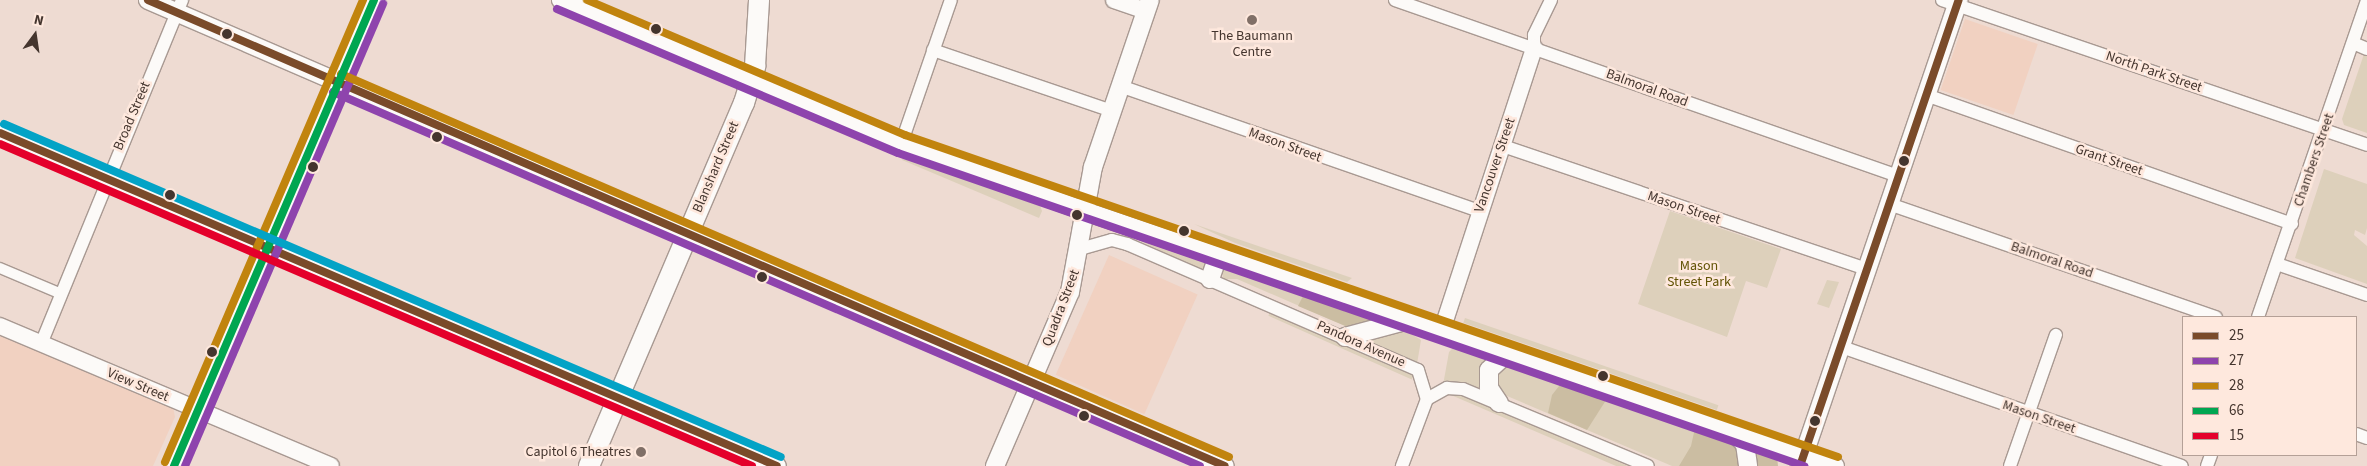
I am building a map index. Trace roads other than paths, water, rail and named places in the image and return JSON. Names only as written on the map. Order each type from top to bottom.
[{"type":"main road","points":[[148,0],[179,6],[336,84],[1225,466]]},
{"type":"main road","points":[[174,466],[200,411],[266,247],[374,0]]},
{"type":"main road","points":[[561,0],[901,144],[1085,211],[1736,435],[1802,461],[1835,466]]},
{"type":"main road","name":"Blanshard Street","points":[[589,466],[751,81],[759,0]]},
{"type":"main road","points":[[1802,461],[1839,346],[1926,95],[1952,2]]},
{"type":"main road","name":"Quadra Street","points":[[995,466],[1070,292],[1080,249],[1089,179],[1148,6]]},
{"type":"main road","points":[[0,133],[105,181],[266,247],[777,466]]},
{"type":"main road","points":[[1210,279],[1218,256]]},
{"type":"main road","points":[[1345,337],[1405,321]]},
{"type":"main road","points":[[1499,403],[1489,388],[1489,370],[1502,358],[1512,357]]},
{"type":"main road","points":[[1736,435],[1744,444],[1748,466]]},
{"type":"street","points":[[901,144],[951,0]]},
{"type":"street","points":[[1114,0],[1148,6]]},
{"type":"street","name":"Balmoral Road","points":[[1395,0],[1898,176]]},
{"type":"street","name":"Vancouver Street","points":[[1441,333],[1479,211],[1503,146],[1534,48],[1536,29],[1544,19],[1551,0]]},
{"type":"street","name":"Chambers Street","points":[[2258,316],[2292,224],[2367,1]]},
{"type":"street","name":"North Park Street","points":[[1952,2],[2367,145]]},
{"type":"street","name":"Broad Street","points":[[41,344],[59,293],[179,6]]},
{"type":"street","points":[[2353,43],[2367,48]]},
{"type":"street","points":[[934,50],[1112,111]]},
{"type":"street","name":"Mason Street","points":[[1120,86],[1479,211]]},
{"type":"street","name":"Grant Street","points":[[1926,95],[2292,224]]},
{"type":"street","name":"Mason Street","points":[[1503,146],[1866,269]]},
{"type":"street","name":"Balmoral Road","points":[[1889,204],[2213,316]]},
{"type":"street","name":"Pandora Avenue","points":[[1080,249],[1112,240],[1210,279],[1345,337],[1418,370],[1427,399]]},
{"type":"street","points":[[2277,264],[2367,295]]},
{"type":"street","points":[[0,268],[59,293]]},
{"type":"street","name":"View Street","points":[[0,326],[331,466]]},
{"type":"street","points":[[2010,466],[2056,335]]},
{"type":"street","name":"Mason Street","points":[[1839,346],[2182,466]]},
{"type":"street","points":[[1402,466],[1427,399],[1456,388],[1499,403],[1648,466]]},
{"type":"place","name":"The Baumann Centre","points":[[1252,20]]},
{"type":"place","name":"Capitol 6 Theatres","points":[[641,452]]},
{"type":"park label","name":"Mason Street Park","points":[[1699,274]]}]
